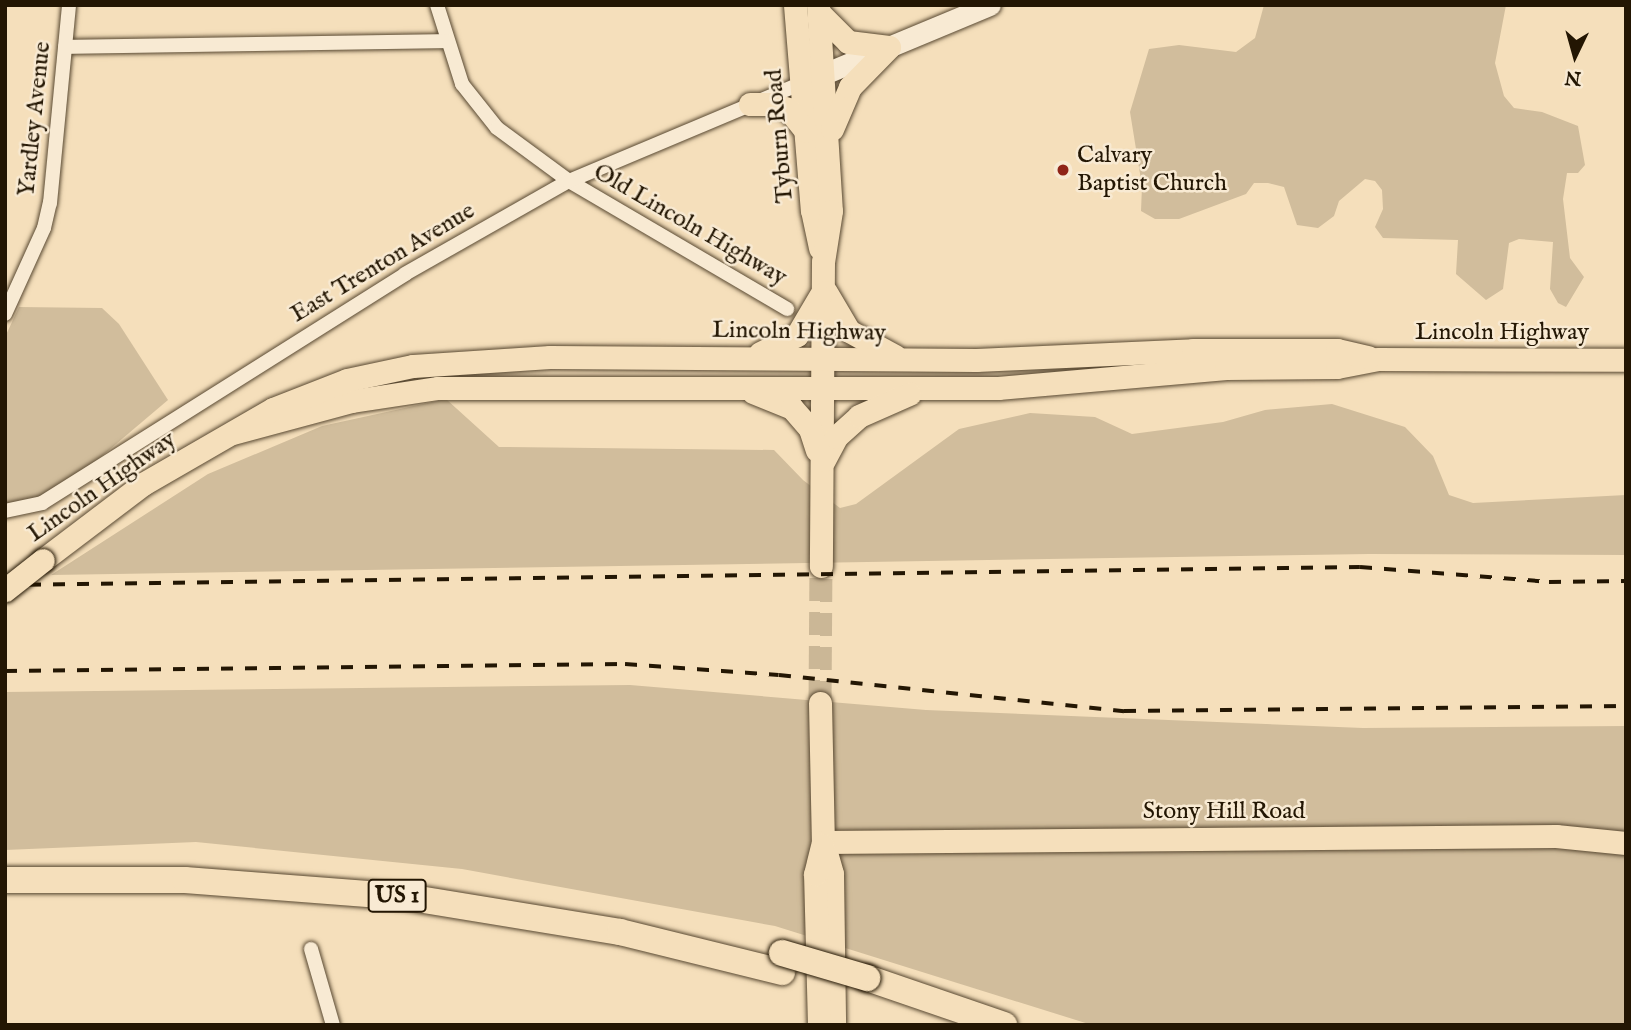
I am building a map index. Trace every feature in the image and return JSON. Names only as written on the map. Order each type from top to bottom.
[{"type":"highway","name":"US 1","points":[[5,863],[227,864],[408,880],[610,912],[1004,1025]]},
{"type":"highway","name":"US 1","points":[[5,880],[199,881],[406,897],[782,962]]},
{"type":"highway","name":"US 1","points":[[867,987],[953,1025]]},
{"type":"main road","name":"Tyburn Road","points":[[795,5],[812,211],[823,262]]},
{"type":"main road","points":[[802,83],[990,5]]},
{"type":"main road","name":"Tyburn Road","points":[[819,9],[825,73],[831,211],[823,262],[821,565]]},
{"type":"main road","points":[[819,9],[837,36],[848,41],[888,47]]},
{"type":"main road","points":[[828,146],[850,87],[888,47]]},
{"type":"main road","points":[[745,107],[788,109],[806,131]]},
{"type":"main road","points":[[747,357],[776,348],[797,335],[813,313],[823,286]]},
{"type":"main road","points":[[823,286],[839,319],[861,341],[914,360]]},
{"type":"main road","name":"Lincoln Highway","points":[[5,590],[143,484],[300,396],[413,366],[539,357],[914,360],[1200,350],[1337,350],[1378,359]]},
{"type":"main road","name":"Lincoln Highway","points":[[233,433],[352,401],[416,390],[733,386],[1020,387],[1226,368],[1337,367],[1378,359],[1626,360]]},
{"type":"main road","points":[[733,386],[792,408],[810,429],[822,466]]},
{"type":"main road","points":[[822,466],[836,437],[859,416],[928,388]]},
{"type":"main road","points":[[820,703],[823,842],[832,874],[821,1021]]},
{"type":"main road","name":"Stony Hill Road","points":[[823,842],[1556,836],[1626,843]]},
{"type":"street","name":"Yardley Avenue","points":[[5,314],[44,228],[50,203],[69,5]]},
{"type":"street","name":"Old Lincoln Highway","points":[[437,5],[446,41],[462,84],[482,113],[569,181],[787,309]]},
{"type":"street","points":[[65,47],[446,41]]},
{"type":"street","name":"East Trenton Avenue","points":[[5,511],[42,503],[405,274],[569,181],[802,83]]},
{"type":"street","points":[[311,949],[333,1025]]},
{"type":"shaded area","points":[[1264,5],[1506,5],[1495,63],[1504,96],[1514,108],[1542,112],[1578,126],[1585,165],[1578,173],[1567,173],[1563,199],[1570,258],[1584,277],[1566,307],[1558,303],[1550,289],[1553,242],[1519,239],[1509,243],[1503,289],[1486,300],[1456,274],[1458,240],[1383,238],[1375,227],[1383,209],[1382,190],[1375,181],[1365,179],[1339,201],[1334,216],[1318,228],[1297,225],[1284,187],[1268,183],[1254,183],[1246,194],[1179,219],[1155,219],[1141,211],[1142,186],[1130,112],[1149,49],[1179,45],[1236,52],[1255,38]]},
{"type":"shaded area","points":[[19,307],[102,308],[119,324],[168,400],[83,472],[33,502],[5,506],[5,337]]},
{"type":"shaded area","points":[[446,399],[499,447],[774,450],[803,480],[840,508],[856,504],[959,429],[1030,413],[1095,417],[1132,434],[1223,422],[1265,410],[1332,404],[1405,427],[1433,456],[1449,495],[1473,503],[1626,495],[1626,555],[1369,554],[51,575],[208,474],[322,426]]},
{"type":"shaded area","points":[[630,685],[926,710],[1363,728],[1626,726],[1626,1025],[1092,1025],[775,926],[462,869],[196,842],[5,850],[5,692]]},
{"type":"tunnel","points":[[820,703],[821,566]]},
{"type":"railway","points":[[5,585],[1360,567],[1549,582],[1626,581]]},
{"type":"railway","points":[[5,671],[625,664],[779,675],[1124,711],[1626,706]]},
{"type":"place","name":"Calvary Baptist Church","points":[[1063,170]]}]
